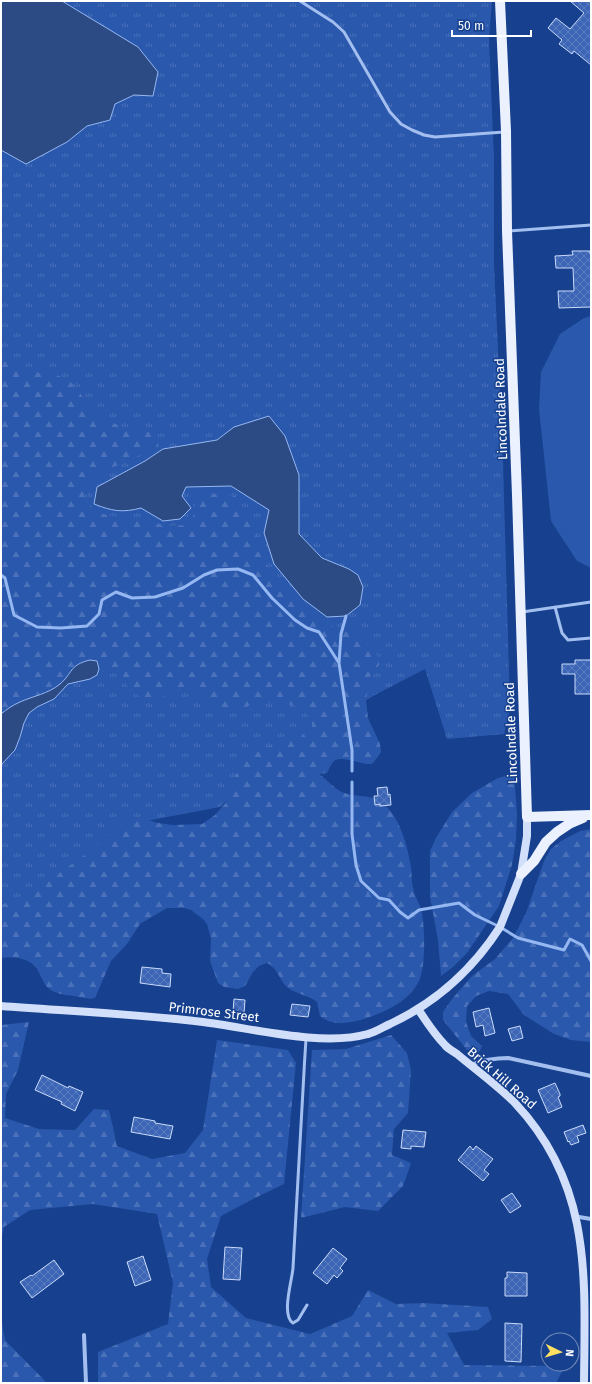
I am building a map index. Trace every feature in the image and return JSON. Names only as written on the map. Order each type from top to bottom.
[{"type":"main road","name":"Lincolndale Road","points":[[500,1],[506,132],[507,231],[527,817]]},
{"type":"main road","points":[[527,817],[591,816]]},
{"type":"main road","points":[[521,874],[534,861],[540,849],[556,832],[569,824],[591,816]]},
{"type":"main road","name":"Primrose Street","points":[[1,1006],[163,1018],[306,1037],[350,1038],[369,1034],[418,1009],[452,983],[486,947],[500,927],[521,874],[527,836],[527,817]]},
{"type":"main road","name":"Brick Hill Road","points":[[418,1009],[432,1031],[445,1046],[514,1102],[530,1119],[544,1137],[566,1176],[579,1217],[583,1239],[584,1383]]},
{"type":"street","points":[[470,1066],[484,1060],[508,1058],[591,1076]]},
{"type":"street","points":[[579,1217],[591,1219]]},
{"type":"street","points":[[84,1335],[86,1383]]},
{"type":"lane","points":[[300,1],[328,18],[344,32],[390,112],[401,124],[424,135],[435,137],[506,132]]},
{"type":"lane","points":[[507,231],[591,225]]},
{"type":"lane","points":[[520,612],[591,602]]},
{"type":"lane","points":[[555,607],[562,633],[568,640],[591,638]]},
{"type":"lane","points":[[306,1037],[293,1275],[288,1307],[288,1317],[290,1321],[293,1323],[298,1320],[307,1305]]},
{"type":"green space","points":[[1,1],[492,1],[489,38],[494,159],[494,263],[503,461],[510,708],[504,734],[447,739],[425,669],[373,696],[280,754],[220,807],[125,825],[56,886],[1,909]]},
{"type":"green space","points":[[591,316],[591,568],[577,561],[551,521],[539,409],[541,372],[560,334],[584,318]]},
{"type":"green space","points":[[1,358],[16,368],[64,378],[75,386],[96,413],[115,424],[150,433],[156,440],[159,446],[139,455],[132,460],[102,471],[90,480],[87,487],[86,496],[89,504],[97,512],[107,515],[152,521],[165,526],[189,525],[193,517],[195,503],[200,492],[235,496],[253,521],[262,558],[284,588],[324,622],[344,632],[352,632],[358,636],[375,652],[379,658],[379,665],[370,677],[366,700],[368,718],[380,744],[381,752],[372,764],[337,759],[333,762],[327,773],[319,774],[340,791],[374,798],[384,804],[390,810],[399,825],[405,842],[411,867],[412,883],[422,914],[424,930],[424,959],[421,977],[418,983],[408,995],[396,1005],[382,1013],[361,1020],[343,1023],[331,1022],[320,1016],[317,1002],[287,987],[275,970],[267,963],[259,966],[253,972],[245,986],[238,989],[224,987],[218,983],[210,961],[211,939],[207,924],[191,910],[184,908],[167,908],[140,924],[127,944],[111,961],[95,998],[92,999],[63,995],[54,992],[46,986],[37,969],[30,962],[11,957],[1,958],[1,905],[32,893],[105,840],[120,825],[127,822],[136,819],[145,819],[173,825],[202,824],[215,815],[229,799],[235,776],[247,758],[266,747],[295,740],[301,737],[312,726],[312,719],[298,708],[289,704],[278,702],[254,703],[239,710],[231,711],[220,709],[199,691],[187,687],[175,689],[157,699],[148,700],[140,697],[132,691],[128,687],[125,678],[120,673],[110,670],[60,684],[55,691],[1,718]]},
{"type":"green space","points":[[514,774],[517,814],[516,840],[512,865],[499,906],[467,953],[453,967],[441,976],[438,940],[430,897],[430,851],[452,812],[472,793],[498,778]]},
{"type":"green space","points":[[591,829],[590,1042],[571,1040],[554,1034],[524,1015],[508,994],[489,991],[476,996],[467,1006],[466,1022],[471,1036],[482,1046],[480,1051],[474,1053],[467,1050],[443,1020],[443,1012],[472,976],[495,959],[513,938],[526,913],[544,861],[551,849],[561,841],[580,831]]},
{"type":"green space","points":[[29,1022],[18,1070],[6,1094],[5,1118],[39,1129],[75,1130],[94,1109],[109,1110],[117,1146],[152,1159],[185,1153],[203,1130],[217,1040],[288,1050],[296,1063],[284,1184],[221,1216],[207,1259],[211,1287],[246,1318],[310,1334],[352,1316],[368,1290],[396,1304],[424,1303],[488,1307],[492,1319],[478,1330],[447,1333],[464,1365],[540,1366],[540,1372],[562,1372],[556,1383],[98,1383],[98,1352],[168,1324],[173,1283],[157,1214],[93,1204],[30,1210],[4,1227],[1,1241],[1,1025]]},
{"type":"green space","points":[[391,1035],[407,1053],[411,1070],[408,1113],[394,1129],[392,1155],[411,1163],[403,1186],[378,1211],[345,1207],[301,1218],[312,1050],[346,1049]]},
{"type":"green space","points":[[1,1318],[5,1340],[47,1383],[1,1383]]},
{"type":"shaded area","points":[[1,1],[62,1],[138,47],[158,72],[153,96],[134,95],[115,104],[110,120],[87,126],[67,142],[26,164],[1,150]]},
{"type":"shaded area","points":[[269,416],[285,436],[299,475],[299,534],[322,558],[349,569],[358,575],[363,587],[360,605],[346,616],[327,617],[303,599],[274,564],[264,533],[269,510],[231,486],[186,487],[182,496],[191,508],[180,519],[163,521],[141,508],[117,510],[94,504],[97,487],[145,461],[163,449],[217,440],[234,427]]},
{"type":"shaded area","points":[[90,660],[97,661],[99,669],[97,675],[90,679],[68,684],[54,699],[37,707],[29,713],[15,750],[1,765],[1,714],[17,703],[45,693],[60,684],[78,664]]},
{"type":"building","points":[[570,1],[591,1],[591,65],[574,51],[572,54],[559,44],[562,40],[548,28],[556,18],[570,29],[584,13]]},
{"type":"building","points":[[572,251],[590,251],[591,307],[559,308],[558,291],[574,291],[573,268],[556,268],[555,256],[573,255]]},
{"type":"building","points":[[575,660],[591,660],[591,694],[575,694],[575,674],[562,674],[562,664],[575,664]]},
{"type":"building","points":[[387,787],[388,795],[390,794],[391,805],[375,805],[374,796],[378,796],[377,788]]},
{"type":"building","points":[[142,967],[162,969],[162,973],[171,974],[170,987],[140,983]]},
{"type":"building","points":[[234,999],[245,1000],[244,1013],[233,1012]]},
{"type":"building","points":[[292,1004],[310,1006],[308,1017],[290,1015]]},
{"type":"building","points":[[489,1008],[495,1033],[485,1036],[483,1025],[476,1027],[473,1012]]},
{"type":"building","points":[[520,1026],[523,1038],[512,1041],[508,1029]]},
{"type":"building","points":[[42,1075],[68,1088],[69,1086],[83,1092],[75,1111],[61,1104],[62,1102],[35,1090]]},
{"type":"building","points":[[555,1083],[560,1094],[558,1097],[562,1107],[548,1113],[538,1090]]},
{"type":"building","points":[[134,1117],[173,1126],[170,1139],[131,1132]]},
{"type":"building","points":[[583,1125],[586,1133],[577,1136],[579,1142],[571,1145],[569,1141],[568,1142],[564,1132]]},
{"type":"building","points":[[403,1130],[426,1132],[424,1147],[411,1146],[411,1149],[401,1148]]},
{"type":"building","points":[[470,1146],[473,1150],[476,1146],[493,1159],[484,1170],[489,1174],[483,1181],[458,1160]]},
{"type":"building","points":[[512,1193],[521,1206],[510,1213],[501,1200]]},
{"type":"building","points":[[225,1247],[242,1248],[240,1280],[223,1279]]},
{"type":"building","points":[[333,1248],[347,1259],[340,1268],[343,1271],[337,1278],[334,1275],[327,1284],[313,1273]]},
{"type":"building","points":[[143,1256],[151,1280],[135,1286],[127,1262]]},
{"type":"building","points":[[54,1260],[64,1274],[32,1298],[20,1282],[31,1275],[32,1276]]},
{"type":"building","points":[[507,1272],[527,1273],[527,1296],[505,1296],[505,1278],[507,1278]]},
{"type":"building","points":[[505,1323],[522,1324],[521,1362],[505,1361]]},
{"type":"waterway","points":[[1,575],[5,578],[14,615],[37,627],[61,628],[87,626],[99,614],[102,600],[116,592],[132,598],[155,597],[183,588],[204,575],[217,570],[238,569],[253,575],[272,598],[295,620],[307,628],[319,632],[339,663]]},
{"type":"waterway","points":[[346,616],[341,634],[339,663],[352,750],[352,771]]},
{"type":"waterway","points":[[352,782],[352,834],[356,865],[361,881],[379,898],[389,900],[408,918],[419,910],[459,903],[475,915],[500,927],[518,938],[564,950],[570,939],[582,945],[591,961]]}]
